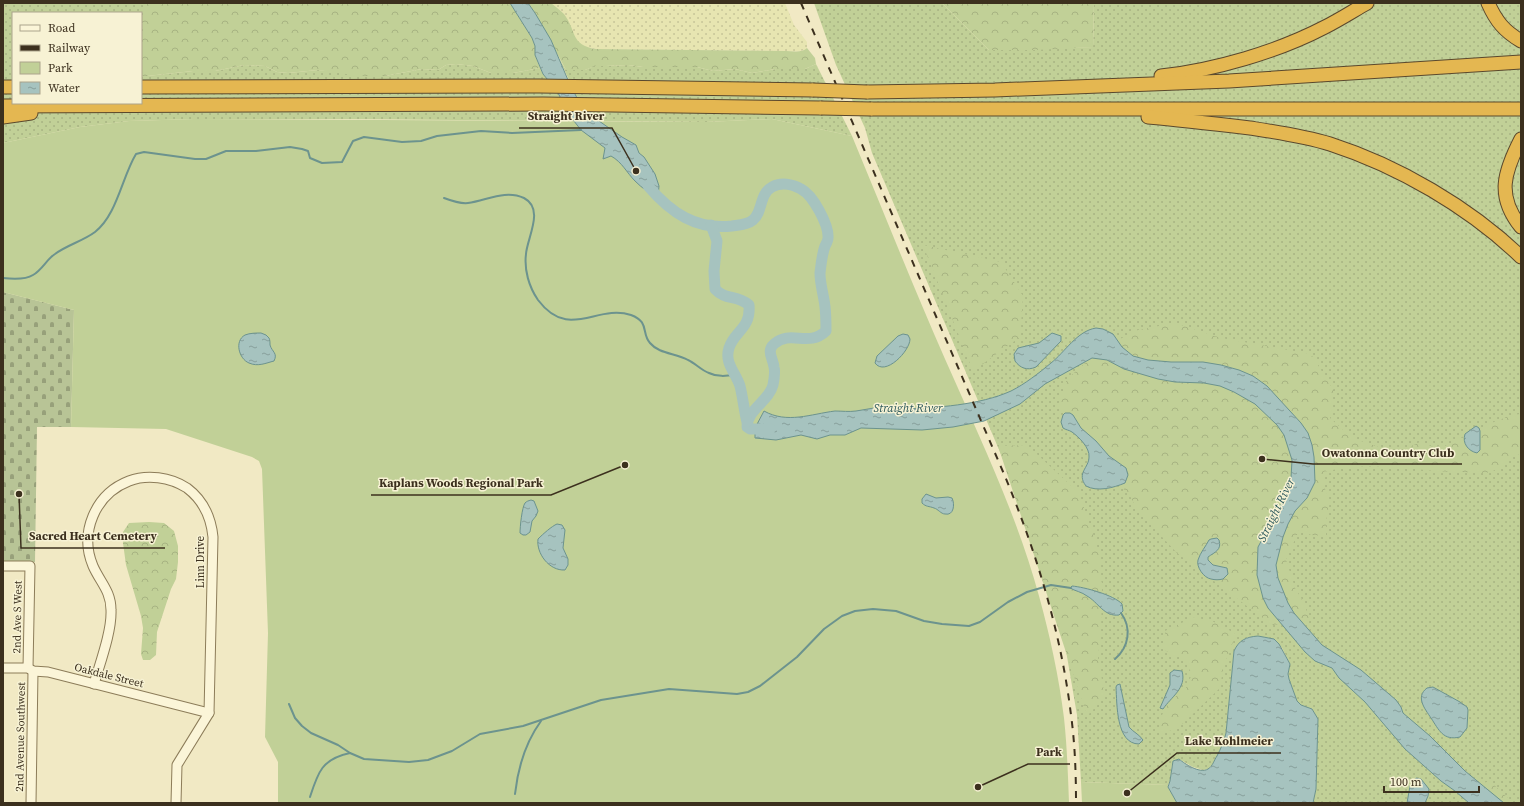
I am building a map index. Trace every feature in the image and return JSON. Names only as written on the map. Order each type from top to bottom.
[{"type":"highway","points":[[1062,87],[1166,76],[1218,66],[1281,46],[1324,28],[1367,3]]},
{"type":"highway","points":[[1488,3],[1496,20],[1510,35],[1521,41]]},
{"type":"highway","points":[[142,87],[598,86],[867,92],[995,90],[1237,80],[1521,62]]},
{"type":"highway","points":[[3,106],[543,104],[871,109],[1521,109]]},
{"type":"highway","points":[[3,117],[31,113],[186,105]]},
{"type":"highway","points":[[1066,109],[1192,120],[1281,133],[1329,144],[1378,163],[1430,189],[1474,218],[1521,258]]},
{"type":"highway","points":[[1521,139],[1512,157],[1506,176],[1505,191],[1509,209],[1521,227]]},
{"type":"street","name":"Linn Drive","points":[[94,684],[110,627],[111,611],[108,593],[93,566],[90,556],[88,539],[91,519],[100,502],[107,494],[122,484],[146,477],[168,480],[186,488],[200,501],[209,516],[212,526],[209,713]]},
{"type":"street","name":"2nd Ave S West","points":[[3,566],[30,566],[30,670]]},
{"type":"street","name":"Oakdale Street","points":[[3,668],[48,672],[209,713]]},
{"type":"street","name":"2nd Avenue Southwest","points":[[30,670],[31,803]]},
{"type":"street","points":[[176,803],[177,765],[209,713]]},
{"type":"shaded area","points":[[551,3],[785,3],[794,25],[807,42],[807,48],[800,51],[596,49],[585,47],[578,43],[563,13]]},
{"type":"green space","points":[[3,3],[180,3],[142,56],[142,12],[12,12],[12,104],[142,104],[142,76],[193,71],[215,71],[244,65],[265,66],[277,72],[288,73],[318,70],[385,76],[422,69],[438,70],[446,65],[456,64],[473,66],[491,73],[513,73],[540,68],[557,91],[575,121],[194,119],[129,121],[80,127],[3,143]]},
{"type":"green space","points":[[143,3],[510,3],[532,38],[535,46],[535,55],[540,68],[513,73],[491,73],[473,66],[456,64],[446,65],[438,70],[422,69],[385,76],[366,76],[318,70],[288,73],[277,72],[265,66],[244,65],[215,71],[193,71],[142,76]]},
{"type":"green space","points":[[528,3],[551,3],[564,14],[578,41],[588,47],[596,49],[803,51],[807,48],[815,58],[816,64],[805,69],[776,69],[752,73],[735,69],[713,71],[697,67],[643,67],[628,65],[595,66],[585,70],[566,70]]},
{"type":"green space","points":[[814,3],[942,3],[989,50],[1093,47],[1094,3],[1521,3],[1521,803],[1313,803],[1316,789],[1318,719],[1312,709],[1301,705],[1297,701],[1288,674],[1290,664],[1282,648],[1266,637],[1248,637],[1234,651],[1224,744],[1212,765],[1208,769],[1203,770],[1193,767],[1179,759],[1172,764],[1170,781],[1168,785],[1081,782],[1077,715],[1064,639],[1009,473],[872,153],[865,128],[836,65]]},
{"type":"green space","points":[[942,3],[1094,3],[1093,47],[1035,50],[989,50]]},
{"type":"green space","points":[[559,58],[566,70],[585,70],[594,66],[628,65],[643,67],[697,67],[713,71],[735,69],[752,73],[776,69],[805,69],[816,64],[852,136],[772,119],[706,122],[600,121],[577,98]]},
{"type":"green space","points":[[194,119],[706,122],[772,119],[852,136],[921,304],[1009,506],[1030,566],[1047,626],[1060,687],[1066,739],[1069,803],[278,802],[278,762],[265,737],[268,633],[262,469],[259,461],[252,457],[166,429],[71,427],[74,310],[3,292],[3,143],[80,127],[129,121]]},
{"type":"green space","points":[[923,245],[1001,262],[1023,296],[1020,337],[973,371]]},
{"type":"green space","points":[[3,292],[74,310],[71,427],[37,427],[35,562],[3,561]]},
{"type":"green space","points":[[1175,323],[1221,338],[1311,354],[1334,391],[1330,418],[1351,437],[1358,440],[1396,453],[1420,442],[1439,449],[1491,423],[1521,414],[1521,454],[1512,457],[1498,468],[1487,473],[1374,466],[1323,472],[1323,484],[1330,501],[1326,521],[1326,536],[1311,535],[1300,528],[1286,560],[1295,588],[1304,603],[1310,621],[1272,625],[1177,553],[1138,511],[1130,496],[1089,452],[1058,405],[1067,379],[1102,348],[1138,330]]},
{"type":"green space","points":[[1027,445],[1079,493],[1099,552],[1102,585],[1101,630],[1098,658],[1105,697],[1087,716],[998,446]]},
{"type":"green space","points":[[129,523],[164,523],[174,531],[178,546],[178,562],[176,579],[171,589],[157,632],[156,655],[150,660],[143,660],[141,654],[143,628],[126,565],[123,532]]},
{"type":"green space","points":[[1194,617],[1214,622],[1236,634],[1223,668],[1220,688],[1177,729],[1161,733],[1159,721],[1168,703],[1186,688],[1192,674],[1182,656],[1175,657],[1165,650],[1165,631]]},
{"type":"green space","points":[[1490,781],[1513,803],[1466,803],[1464,798],[1470,787]]},
{"type":"green space","points":[[1081,782],[1168,785],[1177,803],[1082,803]]},
{"type":"water","points":[[510,3],[528,3],[551,40],[577,98],[599,121],[636,145],[639,153],[644,157],[655,174],[659,186],[658,198],[638,184],[615,158],[611,156],[603,159],[605,148],[581,130],[570,116],[557,91],[543,74],[535,55],[535,46],[532,38]]},
{"type":"water","points":[[1096,328],[1103,329],[1113,334],[1122,347],[1133,356],[1148,360],[1203,362],[1221,365],[1253,376],[1267,386],[1301,423],[1308,433],[1312,445],[1315,482],[1307,498],[1295,511],[1288,524],[1276,565],[1278,578],[1288,603],[1294,613],[1322,645],[1361,670],[1396,700],[1403,713],[1430,736],[1465,771],[1504,803],[1469,803],[1441,781],[1405,749],[1365,702],[1339,678],[1332,668],[1315,661],[1305,652],[1268,608],[1263,598],[1257,575],[1258,547],[1287,494],[1291,478],[1292,460],[1284,435],[1277,425],[1255,404],[1234,392],[1220,386],[1204,383],[1175,382],[1158,379],[1124,369],[1107,360],[1092,358],[1045,384],[1020,404],[984,421],[953,427],[922,430],[861,428],[845,435],[830,435],[817,439],[801,435],[776,440],[755,438],[755,428],[764,411],[773,415],[790,418],[835,411],[853,411],[874,408],[902,409],[943,407],[972,403],[999,396],[1027,382],[1051,363],[1077,337]]},
{"type":"water","points":[[251,333],[261,333],[269,338],[270,345],[275,354],[274,361],[259,365],[249,363],[240,354],[240,341],[245,335]]},
{"type":"water","points":[[1052,333],[1061,336],[1061,341],[1036,367],[1027,369],[1021,367],[1015,361],[1014,354],[1018,348],[1039,343]]},
{"type":"water","points":[[903,334],[908,335],[910,339],[909,344],[902,356],[885,367],[879,366],[875,363],[877,356],[898,336]]},
{"type":"water","points":[[1065,413],[1070,413],[1073,415],[1081,428],[1096,441],[1109,456],[1126,468],[1128,475],[1125,483],[1105,489],[1095,489],[1086,486],[1082,478],[1089,457],[1088,450],[1078,437],[1072,432],[1063,428],[1061,422]]},
{"type":"water","points":[[1476,426],[1480,431],[1480,450],[1477,453],[1466,446],[1464,440],[1465,434]]},
{"type":"water","points":[[926,494],[936,498],[952,498],[952,511],[948,514],[944,514],[926,506],[922,503],[922,499]]},
{"type":"water","points":[[531,500],[534,501],[538,511],[532,521],[530,532],[523,535],[520,533],[523,509],[525,503]]},
{"type":"water","points":[[557,524],[562,525],[565,530],[563,548],[568,559],[568,565],[565,570],[554,568],[545,560],[539,550],[538,539]]},
{"type":"water","points":[[1217,538],[1220,546],[1208,557],[1208,560],[1213,565],[1227,568],[1228,574],[1223,579],[1217,580],[1208,578],[1203,574],[1199,569],[1198,560],[1209,540]]},
{"type":"water","points":[[1072,586],[1106,595],[1122,604],[1123,611],[1119,615],[1109,614],[1085,595],[1070,588]]},
{"type":"water","points":[[1258,636],[1274,639],[1279,644],[1290,664],[1288,674],[1297,701],[1301,705],[1312,709],[1318,719],[1316,789],[1313,803],[1177,803],[1168,787],[1173,761],[1179,759],[1189,766],[1201,770],[1210,768],[1221,748],[1226,733],[1234,651],[1238,644],[1243,640]]},
{"type":"water","points":[[1174,670],[1182,671],[1182,682],[1177,692],[1163,709],[1160,708],[1170,685],[1170,673]]},
{"type":"water","points":[[1120,684],[1129,727],[1143,740],[1139,744],[1131,742],[1126,737],[1119,722],[1116,687]]},
{"type":"water","points":[[1433,687],[1467,707],[1467,728],[1460,737],[1454,738],[1442,734],[1424,707],[1421,699],[1423,692],[1427,688]]},
{"type":"water","points":[[1416,778],[1421,779],[1429,789],[1428,796],[1425,803],[1407,803],[1410,786]]},
{"type":"waterway","points":[[3,278],[14,279],[30,277],[55,254],[95,232],[103,225],[114,206],[136,154],[144,152],[195,159],[206,159],[226,151],[256,151],[290,147],[308,151],[310,158],[322,163],[342,162],[353,141],[364,137],[402,142],[421,141],[437,136],[481,131],[512,133],[581,130]]},
{"type":"waterway","name":"Straight River","points":[[648,186],[675,212],[685,218],[707,225],[719,227],[751,222],[756,217],[765,194],[772,187],[779,184],[794,186],[806,192],[823,218],[828,232],[820,273],[826,331],[813,338],[787,338],[780,340],[770,349],[774,371],[773,385],[771,391],[750,416],[747,427],[750,429],[770,429]]},
{"type":"waterway","points":[[444,198],[465,203],[475,202],[496,196],[510,195],[524,198],[530,203],[534,216],[526,254],[527,272],[535,295],[549,312],[561,318],[572,320],[606,314],[618,313],[631,315],[641,321],[647,339],[654,347],[691,361],[703,370],[712,374],[722,376],[736,375]]},
{"type":"waterway","points":[[711,225],[717,241],[714,271],[715,289],[723,295],[740,300],[749,305],[749,313],[745,325],[731,342],[728,353],[729,363],[740,386],[747,422]]},
{"type":"waterway","points":[[289,704],[295,718],[311,733],[364,759],[409,762],[428,760],[452,751],[480,734],[523,726],[601,700],[669,689],[737,694],[748,692],[760,686],[797,657],[824,629],[842,616],[855,611],[873,609],[896,611],[924,621],[969,626],[980,622],[1008,602],[1027,592],[1051,585],[1071,588]]},
{"type":"waterway","points":[[1115,659],[1120,654],[1126,643],[1128,631],[1127,625],[1121,613]]},
{"type":"waterway","points":[[515,794],[523,756],[535,729],[541,721]]},
{"type":"waterway","points":[[310,797],[322,768],[333,759],[350,753]]},
{"type":"railway","points":[[801,3],[1004,474],[1027,532],[1046,592],[1067,684],[1073,737],[1076,803]]},
{"type":"place","name":"Straight River","points":[[636,171]]},
{"type":"place","name":"Owatonna Country Club","points":[[1262,459]]},
{"type":"place","name":"Kaplans Woods Regional Park","points":[[625,465]]},
{"type":"place","name":"Sacred Heart Cemetery","points":[[19,494]]},
{"type":"place","name":"Park","points":[[978,787]]},
{"type":"place","name":"Lake Kohlmeier","points":[[1127,793]]}]
